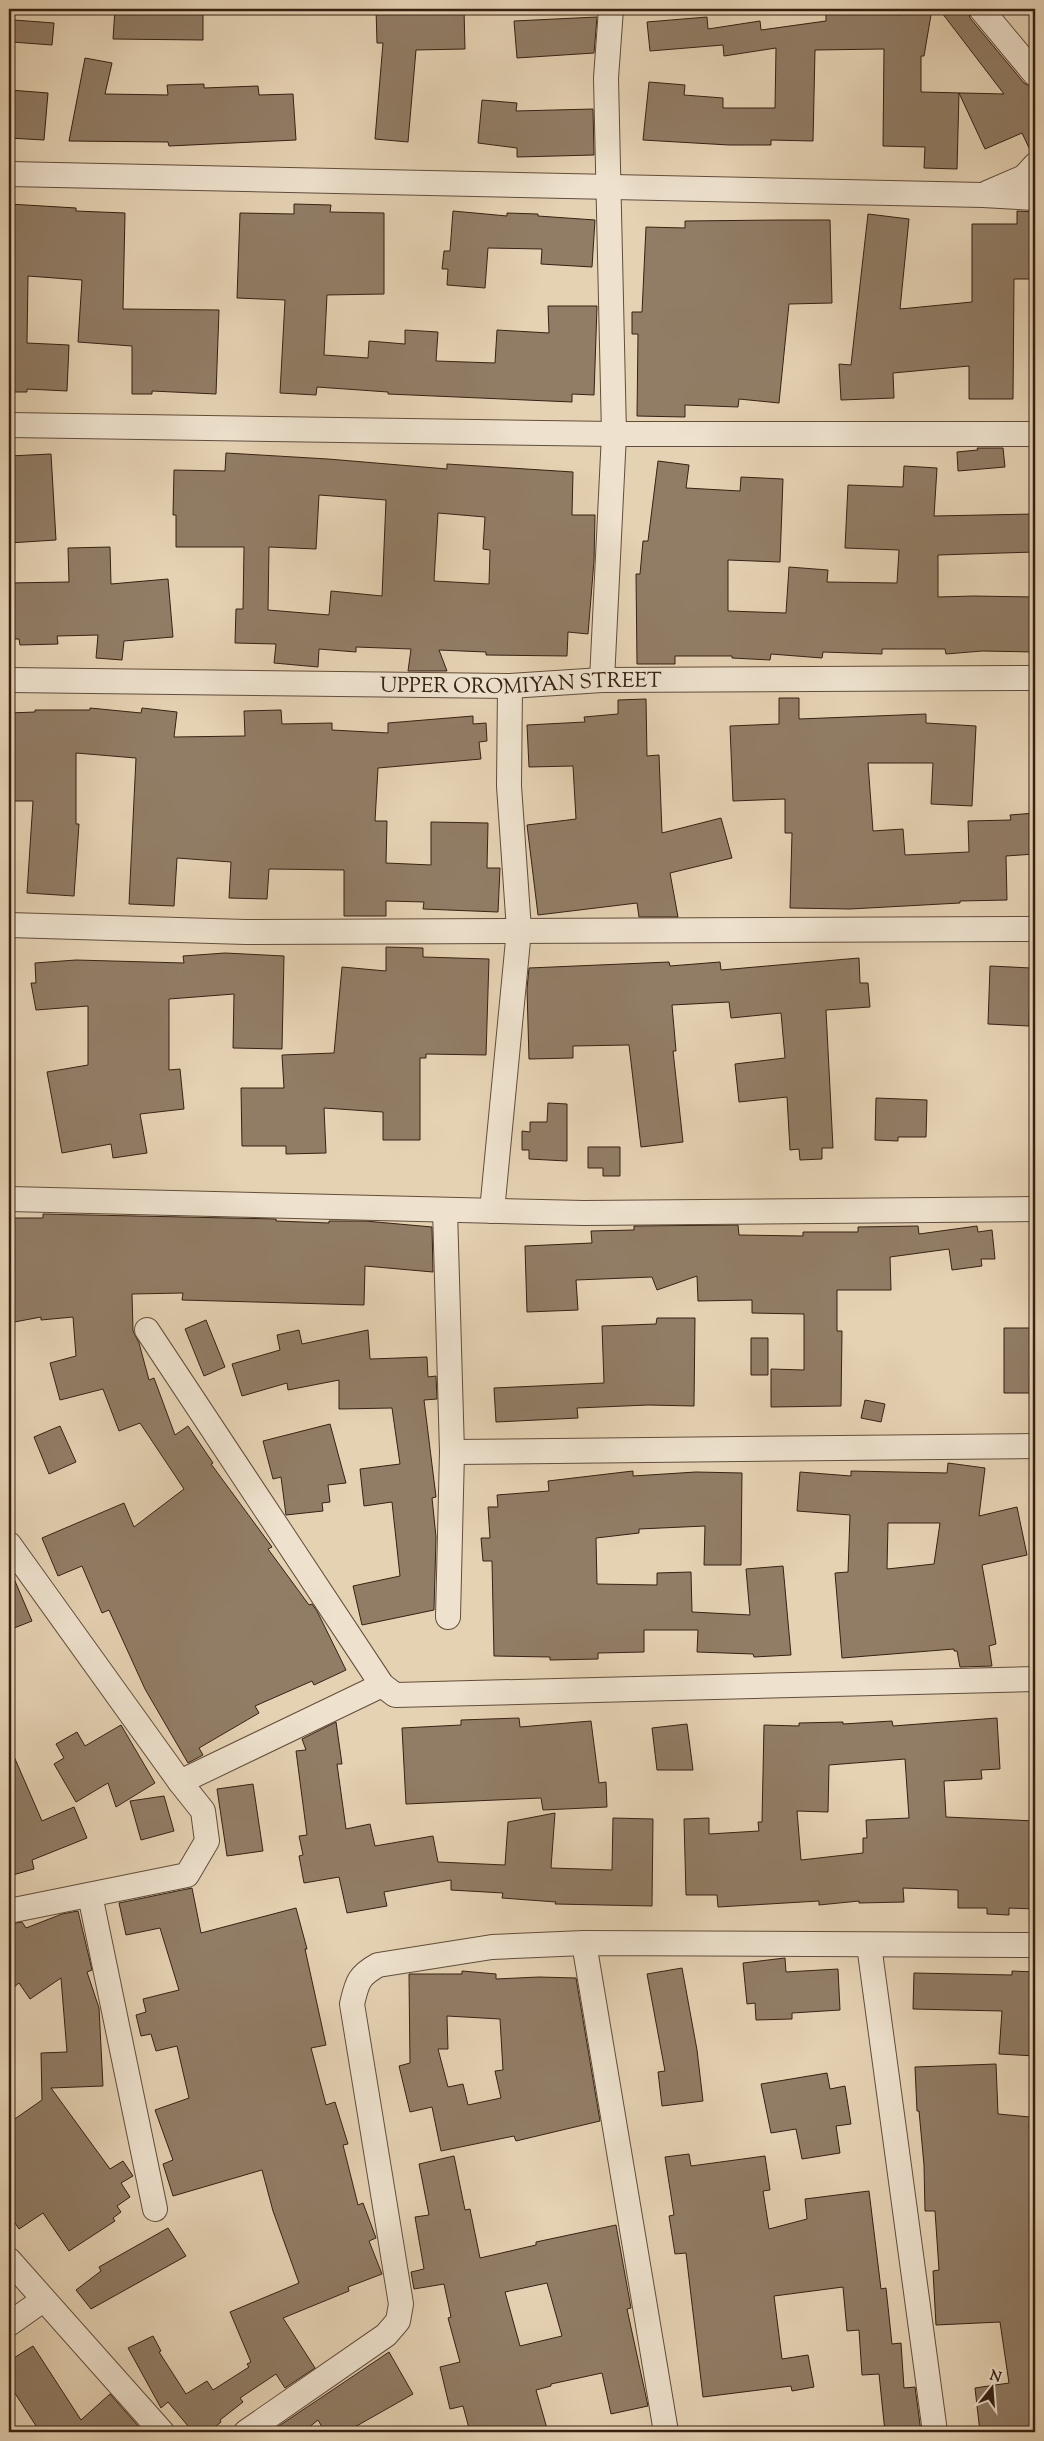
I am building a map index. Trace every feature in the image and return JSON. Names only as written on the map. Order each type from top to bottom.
[{"type":"street","points":[[602,680],[614,434],[606,78],[611,9]]},
{"type":"street","points":[[981,9],[1035,74]]},
{"type":"street","points":[[983,194],[1024,177],[1035,165]]},
{"type":"street","points":[[9,174],[609,188],[983,194],[1035,198]]},
{"type":"street","points":[[9,424],[614,434],[1035,434]]},
{"type":"street","name":"UPPER OROMIYAN STREET","points":[[9,680],[510,686],[602,680],[1035,678]]},
{"type":"street","points":[[492,1211],[519,930],[509,786],[510,686]]},
{"type":"street","points":[[9,925],[246,932],[1035,929]]},
{"type":"street","points":[[9,1199],[584,1213],[1035,1209]]},
{"type":"street","points":[[444,1210],[452,1452],[448,1617]]},
{"type":"street","points":[[147,1330],[382,1685],[395,1695],[1035,1679]]},
{"type":"street","points":[[452,1452],[1035,1446]]},
{"type":"street","points":[[9,1544],[180,1782],[203,1811],[207,1841],[187,1875],[9,1911]]},
{"type":"street","points":[[180,1782],[382,1685]]},
{"type":"street","points":[[90,1895],[155,2209]]},
{"type":"street","points":[[584,1944],[666,2432]]},
{"type":"street","points":[[246,2432],[386,2335],[398,2321],[401,2304],[352,2004],[356,1988],[363,1973],[378,1965],[492,1947],[584,1944],[1035,1945]]},
{"type":"street","points":[[869,1945],[935,2432]]},
{"type":"street","points":[[9,2260],[162,2432]]},
{"type":"street","points":[[9,2324],[43,2300]]},
{"type":"building","points":[[115,9],[203,9],[203,40],[113,39]]},
{"type":"building","points":[[376,9],[464,9],[465,49],[416,50],[408,142],[375,139],[383,43],[377,43]]},
{"type":"building","points":[[826,9],[862,9],[900,15],[900,9],[932,9],[924,56],[921,56],[921,92],[1004,94],[939,9],[968,9],[970,18],[1024,83],[1032,87],[1035,94],[1035,152],[1031,152],[1022,133],[985,149],[959,93],[957,169],[924,168],[925,147],[883,146],[884,49],[815,50],[813,141],[771,140],[771,145],[729,145],[643,140],[649,82],[685,85],[684,95],[723,98],[723,108],[775,108],[776,48],[724,56],[723,45],[650,51],[647,22],[707,17],[708,29],[760,21],[761,30],[826,21]]},
{"type":"building","points":[[597,17],[594,53],[517,58],[514,21]]},
{"type":"building","points":[[14,20],[54,23],[52,45],[12,42]]},
{"type":"building","points":[[85,58],[112,63],[105,94],[168,95],[167,85],[204,84],[204,88],[258,86],[259,95],[293,94],[296,140],[169,146],[168,142],[69,141]]},
{"type":"building","points":[[10,90],[48,93],[44,140],[9,138]]},
{"type":"building","points":[[482,100],[517,103],[516,111],[593,109],[594,155],[517,157],[517,148],[478,143]]},
{"type":"building","points":[[9,204],[76,208],[76,211],[125,213],[123,309],[219,310],[216,394],[152,391],[152,394],[132,394],[132,346],[78,342],[82,280],[28,276],[27,343],[69,345],[67,391],[27,389],[27,392],[9,392]]},
{"type":"building","points":[[294,204],[331,205],[330,212],[384,213],[384,294],[327,295],[324,355],[368,358],[369,341],[405,344],[405,330],[438,332],[436,361],[495,363],[497,330],[549,333],[548,306],[597,306],[594,395],[572,394],[572,402],[388,394],[388,392],[317,387],[316,395],[280,393],[285,300],[237,298],[240,213],[294,214]]},
{"type":"building","points":[[453,211],[507,216],[507,213],[538,214],[538,216],[595,220],[592,267],[541,264],[542,249],[488,248],[485,288],[447,285],[448,269],[442,269],[444,251],[450,251]]},
{"type":"building","points":[[1017,211],[1035,212],[1035,279],[1014,279],[1013,399],[969,399],[969,366],[893,373],[894,398],[841,400],[839,364],[851,365],[868,214],[909,219],[900,309],[972,302],[972,224],[1017,224]]},
{"type":"building","points":[[830,220],[832,303],[789,304],[779,403],[739,399],[738,407],[685,405],[685,417],[637,416],[638,334],[632,334],[632,312],[642,312],[646,227],[685,228],[685,221]]},
{"type":"building","points":[[977,448],[1003,448],[1005,467],[958,471],[957,452],[978,450]]},
{"type":"building","points":[[226,453],[447,469],[447,464],[573,472],[572,515],[595,515],[594,561],[588,634],[568,632],[567,656],[486,655],[486,652],[439,650],[447,671],[408,671],[411,649],[356,647],[356,652],[319,649],[318,667],[274,663],[276,644],[235,643],[236,609],[243,609],[244,547],[176,547],[176,515],[173,515],[174,470],[225,471]],"holes":[[[319,495],[386,500],[382,596],[331,591],[329,615],[268,610],[269,547],[316,549]],[[438,513],[485,517],[483,549],[490,550],[489,584],[434,581]]]},
{"type":"building","points":[[51,454],[56,540],[9,543],[9,456]]},
{"type":"building","points":[[658,461],[689,465],[686,488],[740,491],[741,477],[783,479],[780,562],[728,560],[728,611],[786,613],[789,567],[828,570],[827,582],[897,583],[899,550],[845,548],[848,485],[903,487],[904,466],[937,468],[934,516],[1035,514],[1035,552],[938,555],[938,597],[1035,597],[1034,652],[982,651],[946,654],[945,649],[882,649],[882,654],[823,652],[822,658],[771,654],[770,660],[732,658],[732,656],[675,656],[675,664],[637,664],[636,574],[640,574],[643,541],[648,541]]},
{"type":"building","points":[[110,547],[111,584],[168,579],[173,637],[124,641],[122,660],[96,658],[98,635],[57,636],[58,644],[20,645],[19,639],[9,639],[9,583],[69,582],[68,548]]},
{"type":"building","points":[[779,698],[799,698],[799,719],[926,714],[926,723],[976,726],[972,806],[931,804],[933,763],[868,763],[873,831],[903,829],[905,855],[969,852],[968,821],[1011,820],[1010,815],[1035,813],[1035,854],[1006,856],[1007,900],[960,901],[960,903],[850,909],[790,908],[792,833],[785,833],[785,799],[733,801],[730,726],[779,724]]},
{"type":"building","points":[[646,699],[647,756],[659,755],[662,833],[721,818],[732,858],[670,873],[678,917],[639,917],[637,903],[538,915],[527,825],[576,819],[573,766],[529,767],[527,725],[585,722],[584,717],[618,714],[618,700]]},
{"type":"building","points":[[90,708],[141,713],[142,708],[177,712],[174,737],[245,736],[244,711],[281,710],[282,724],[332,723],[332,730],[388,733],[388,723],[473,716],[473,724],[486,723],[487,741],[479,742],[481,759],[378,768],[375,821],[387,821],[386,863],[431,865],[431,822],[488,823],[487,868],[500,868],[498,912],[423,909],[424,902],[386,901],[386,916],[344,916],[344,870],[269,869],[267,899],[229,898],[231,862],[177,858],[174,906],[129,904],[136,758],[76,753],[76,824],[79,824],[74,896],[27,893],[33,801],[9,801],[9,713],[35,712],[35,710],[90,710]]},
{"type":"building","points":[[386,947],[423,948],[423,957],[489,959],[486,1055],[426,1054],[426,1058],[420,1058],[420,1140],[383,1140],[383,1112],[324,1108],[326,1153],[286,1154],[286,1146],[242,1146],[241,1088],[284,1088],[282,1055],[334,1053],[342,967],[386,971]]},
{"type":"building","points":[[225,953],[284,956],[282,1049],[233,1048],[234,994],[169,999],[169,1070],[180,1069],[184,1109],[140,1114],[147,1153],[113,1158],[111,1144],[62,1153],[47,1072],[88,1065],[88,1006],[36,1010],[31,983],[36,983],[35,963],[76,960],[184,963],[183,956]]},
{"type":"building","points":[[859,958],[860,983],[868,983],[870,1007],[826,1010],[833,1148],[822,1148],[822,1159],[800,1160],[799,1149],[790,1150],[787,1097],[739,1102],[735,1064],[785,1058],[781,1013],[731,1018],[729,1002],[672,1005],[676,1051],[673,1051],[683,1142],[641,1147],[629,1045],[573,1046],[573,1058],[529,1059],[527,989],[529,968],[669,962],[670,966],[720,962],[721,970]]},
{"type":"building","points":[[990,966],[1031,968],[1029,1026],[988,1024]]},
{"type":"building","points":[[876,1098],[927,1100],[926,1137],[898,1137],[898,1141],[875,1140]]},
{"type":"building","points":[[548,1103],[567,1104],[567,1161],[529,1159],[529,1150],[522,1150],[522,1131],[530,1132],[530,1122],[547,1122]]},
{"type":"building","points":[[588,1147],[620,1147],[620,1176],[603,1176],[603,1168],[588,1168]]},
{"type":"building","points":[[43,1214],[276,1219],[276,1221],[329,1223],[329,1221],[365,1221],[432,1227],[433,1272],[365,1266],[364,1305],[182,1300],[183,1293],[132,1294],[133,1331],[139,1343],[149,1380],[154,1378],[175,1435],[188,1426],[213,1463],[211,1464],[272,1547],[268,1549],[309,1605],[312,1604],[317,1611],[346,1670],[314,1685],[312,1681],[255,1706],[259,1713],[199,1748],[203,1755],[188,1763],[145,1689],[109,1610],[102,1613],[82,1566],[58,1576],[42,1538],[124,1503],[134,1527],[184,1489],[140,1423],[119,1431],[103,1389],[60,1400],[50,1363],[76,1356],[73,1317],[41,1320],[41,1317],[9,1323],[9,1218],[43,1218]]},
{"type":"building","points":[[738,1225],[739,1235],[803,1236],[803,1232],[858,1232],[858,1227],[918,1226],[919,1234],[977,1226],[978,1232],[992,1230],[995,1259],[981,1259],[982,1266],[952,1270],[949,1249],[890,1257],[891,1290],[837,1290],[837,1331],[842,1331],[841,1406],[771,1407],[771,1369],[804,1370],[804,1314],[752,1313],[752,1300],[698,1301],[697,1276],[657,1290],[652,1277],[576,1280],[578,1310],[527,1312],[525,1246],[592,1243],[591,1231],[634,1230],[634,1226]]},
{"type":"building","points":[[657,1318],[695,1318],[694,1406],[648,1405],[577,1408],[578,1418],[496,1422],[494,1388],[604,1383],[602,1326],[656,1324]]},
{"type":"building","points":[[206,1320],[225,1367],[204,1376],[185,1329]]},
{"type":"building","points":[[1004,1328],[1035,1328],[1035,1393],[1004,1393]]},
{"type":"building","points":[[299,1330],[302,1344],[368,1330],[370,1359],[427,1357],[428,1377],[436,1376],[437,1399],[424,1400],[436,1497],[432,1498],[436,1537],[434,1610],[362,1625],[353,1586],[400,1576],[392,1502],[364,1506],[360,1469],[400,1464],[392,1408],[339,1409],[339,1380],[288,1390],[287,1383],[242,1396],[232,1364],[280,1350],[277,1335]]},
{"type":"building","points":[[751,1338],[768,1338],[768,1375],[751,1375]]},
{"type":"building","points":[[865,1400],[885,1404],[881,1422],[861,1418]]},
{"type":"building","points":[[330,1424],[346,1483],[328,1485],[330,1502],[322,1503],[323,1511],[286,1515],[281,1477],[273,1479],[263,1441]]},
{"type":"building","points":[[60,1426],[76,1462],[49,1474],[34,1437]]},
{"type":"building","points":[[948,1463],[985,1468],[979,1516],[1017,1507],[1027,1555],[982,1565],[996,1644],[989,1646],[992,1666],[960,1667],[957,1651],[954,1651],[954,1649],[842,1658],[835,1573],[848,1572],[850,1515],[797,1511],[800,1472],[851,1476],[851,1471],[947,1473]],"holes":[[[888,1523],[940,1523],[934,1564],[887,1569]]]},
{"type":"building","points":[[633,1471],[633,1476],[696,1472],[742,1473],[741,1565],[704,1565],[705,1526],[639,1529],[639,1533],[596,1538],[597,1584],[657,1585],[657,1573],[691,1572],[692,1612],[750,1615],[746,1569],[783,1566],[791,1655],[754,1657],[753,1654],[697,1652],[698,1630],[644,1630],[644,1652],[598,1653],[598,1659],[550,1660],[550,1657],[494,1656],[492,1561],[483,1561],[481,1538],[490,1538],[488,1507],[498,1507],[497,1495],[549,1491],[548,1481]]},
{"type":"building","points":[[9,1567],[32,1621],[9,1630]]},
{"type":"building","points":[[519,1718],[520,1727],[591,1721],[599,1783],[606,1782],[607,1807],[543,1810],[541,1798],[406,1804],[402,1728],[461,1725],[461,1720]]},
{"type":"building","points":[[997,1718],[1000,1769],[981,1770],[982,1779],[944,1781],[946,1817],[1035,1821],[1035,1909],[1009,1908],[1009,1915],[987,1914],[987,1908],[958,1908],[958,1890],[903,1888],[904,1902],[859,1903],[859,1901],[819,1905],[819,1901],[718,1907],[717,1895],[686,1895],[684,1819],[709,1818],[709,1834],[759,1831],[758,1822],[762,1822],[764,1725],[799,1726],[799,1723],[843,1722],[843,1724],[892,1721],[893,1726]],"holes":[[[905,1759],[909,1818],[866,1820],[867,1838],[863,1838],[863,1853],[801,1860],[797,1811],[828,1812],[829,1765]]]},
{"type":"building","points":[[336,1722],[342,1764],[337,1764],[346,1829],[370,1824],[375,1846],[433,1836],[438,1862],[505,1865],[508,1822],[555,1813],[551,1868],[612,1870],[613,1818],[653,1819],[652,1906],[555,1904],[556,1902],[502,1898],[503,1893],[451,1890],[451,1880],[384,1892],[387,1906],[347,1913],[339,1877],[304,1883],[299,1856],[303,1855],[299,1836],[307,1835],[296,1751],[306,1750],[302,1739]]},
{"type":"building","points":[[687,1724],[693,1770],[657,1770],[652,1728]]},
{"type":"building","points":[[121,1725],[155,1783],[116,1807],[108,1783],[76,1802],[54,1764],[64,1758],[56,1744],[77,1732],[85,1746]]},
{"type":"building","points":[[9,1745],[42,1821],[74,1807],[87,1838],[32,1860],[34,1869],[9,1876]]},
{"type":"building","points":[[253,1784],[263,1851],[227,1856],[217,1789]]},
{"type":"building","points":[[164,1796],[174,1831],[141,1840],[130,1801]]},
{"type":"building","points":[[192,1888],[201,1933],[296,1908],[307,1949],[305,1949],[326,2045],[311,2048],[326,2105],[335,2102],[348,2144],[343,2145],[358,2205],[363,2203],[376,2238],[369,2241],[382,2274],[348,2287],[349,2291],[283,2318],[315,2368],[285,2388],[276,2374],[240,2398],[243,2402],[220,2420],[221,2422],[209,2432],[193,2432],[168,2402],[161,2408],[128,2348],[153,2336],[161,2351],[159,2352],[186,2394],[207,2381],[213,2390],[249,2367],[247,2364],[251,2362],[230,2312],[299,2283],[273,2211],[262,2170],[173,2196],[163,2164],[173,2160],[155,2110],[189,2098],[177,2046],[156,2051],[151,2034],[141,2036],[136,2015],[146,2012],[143,1999],[179,1990],[160,1928],[126,1935],[119,1903]]},
{"type":"building","points":[[78,1911],[92,1970],[87,1972],[99,2008],[103,2086],[51,2088],[110,2169],[123,2161],[133,2176],[121,2183],[130,2197],[117,2206],[121,2212],[113,2218],[115,2221],[69,2251],[43,2213],[19,2229],[9,2214],[9,2123],[42,2100],[41,2053],[67,2052],[61,1978],[30,1999],[19,1983],[9,1991],[9,1924],[22,1922],[26,1928],[62,1914]]},
{"type":"building","points":[[785,1958],[786,1972],[838,1969],[840,2010],[792,2013],[792,2019],[756,2020],[755,2003],[747,2004],[743,1963]]},
{"type":"building","points":[[682,1968],[697,2050],[703,2101],[662,2106],[658,2072],[665,2071],[647,1974]]},
{"type":"building","points":[[462,1971],[496,1974],[496,1979],[576,1978],[600,2121],[516,2141],[514,2136],[441,2151],[432,2107],[410,2112],[399,2066],[410,2063],[409,1974],[462,1974]],"holes":[[[447,2016],[500,2019],[503,2070],[495,2071],[501,2098],[468,2105],[463,2084],[448,2087],[438,2049],[448,2049]]]},
{"type":"building","points":[[1012,1971],[1035,1972],[1035,2056],[999,2054],[1002,2011],[913,2009],[914,1973],[1012,1975]]},
{"type":"building","points":[[996,2064],[998,2114],[1030,2117],[1029,2128],[1035,2127],[1035,2432],[980,2432],[975,2388],[1009,2383],[1000,2322],[936,2325],[933,2271],[939,2270],[935,2211],[925,2211],[924,2165],[919,2111],[917,2111],[915,2067]]},
{"type":"building","points":[[827,2073],[830,2089],[845,2086],[851,2124],[836,2126],[840,2153],[802,2159],[796,2129],[771,2133],[761,2084]]},
{"type":"building","points":[[689,2154],[691,2166],[765,2156],[770,2190],[763,2191],[769,2229],[807,2219],[805,2199],[869,2191],[881,2289],[886,2288],[892,2344],[901,2343],[904,2388],[915,2387],[921,2432],[885,2432],[879,2374],[862,2375],[859,2330],[847,2331],[843,2287],[774,2296],[782,2359],[808,2355],[814,2387],[792,2391],[791,2386],[703,2397],[686,2253],[675,2254],[669,2216],[674,2215],[665,2157]]},
{"type":"building","points":[[454,2156],[465,2210],[470,2209],[480,2258],[536,2245],[536,2242],[616,2225],[631,2308],[627,2309],[648,2406],[611,2414],[602,2373],[551,2384],[551,2386],[536,2390],[548,2432],[470,2432],[463,2406],[450,2409],[440,2367],[460,2362],[448,2318],[451,2317],[444,2284],[414,2289],[411,2272],[424,2269],[415,2217],[429,2215],[419,2164]],"holes":[[[547,2283],[562,2336],[520,2346],[505,2292]]]},
{"type":"building","points":[[168,2228],[186,2256],[91,2309],[76,2290],[101,2271],[99,2267]]},
{"type":"building","points":[[33,2346],[81,2420],[110,2394],[139,2427],[134,2432],[40,2432],[9,2384],[9,2361]]},
{"type":"building","points":[[389,2352],[413,2394],[346,2432],[325,2432],[318,2420],[303,2432],[270,2432]]}]
